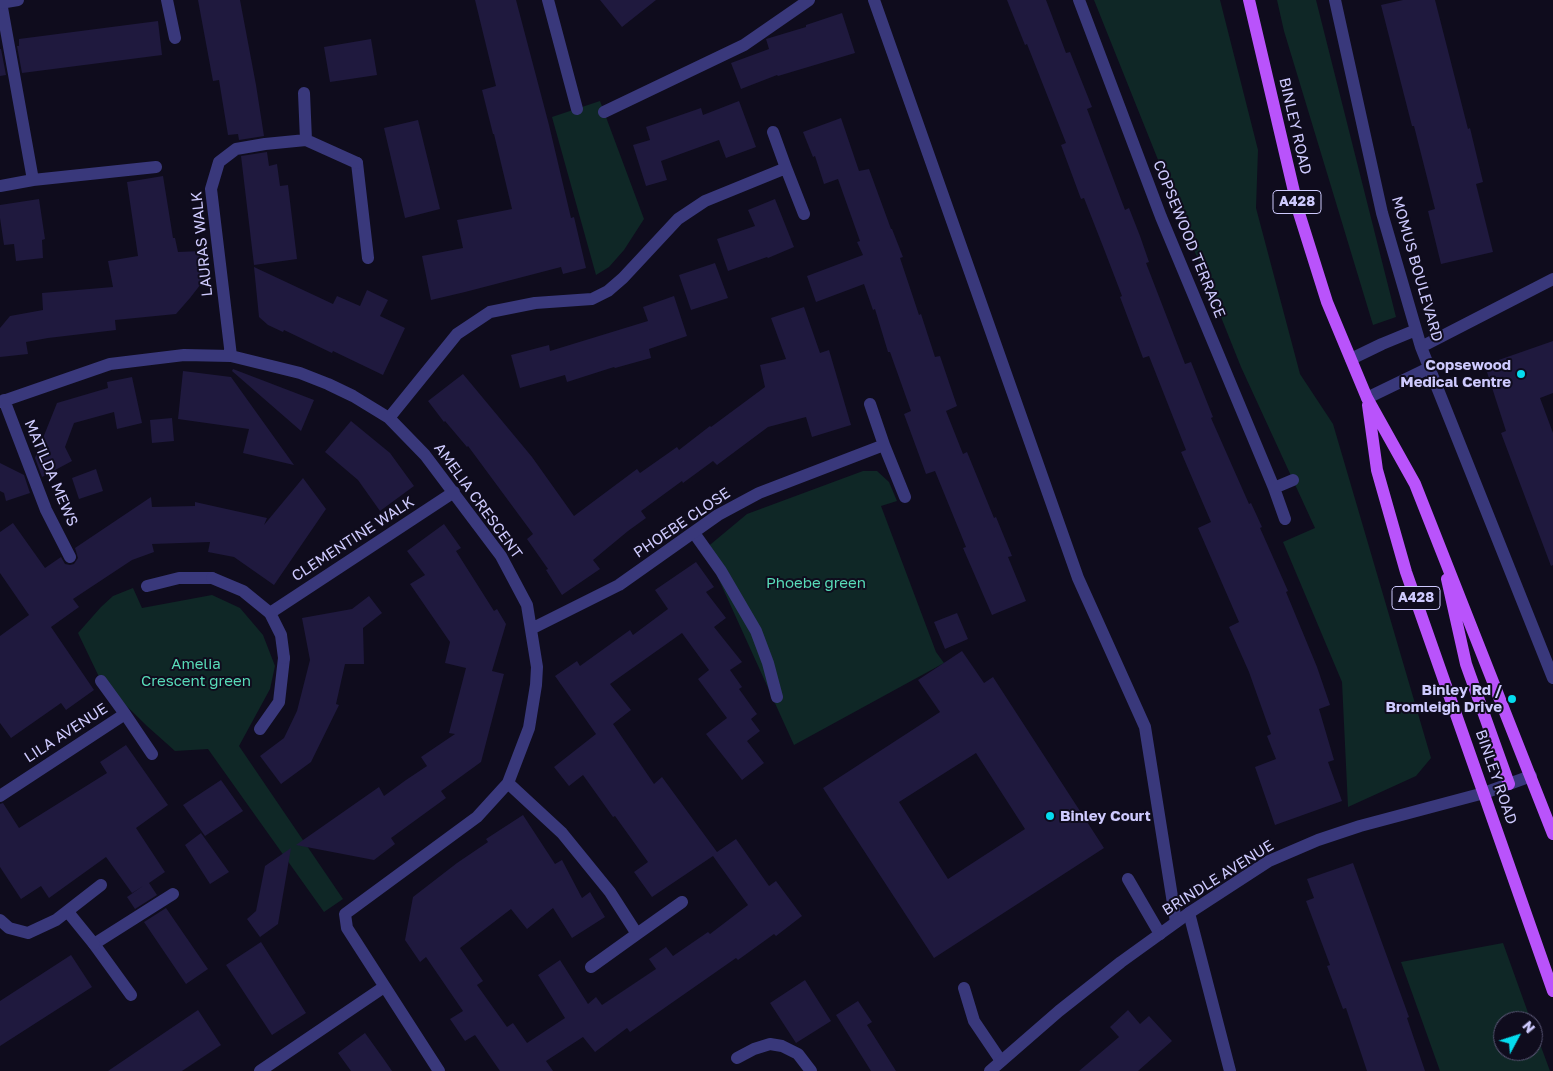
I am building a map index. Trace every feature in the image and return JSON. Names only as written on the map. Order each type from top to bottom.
[{"type":"main road","name":"BINLEY ROAD","points":[[1248,0],[1299,213],[1327,302],[1367,398],[1415,484],[1553,834]]},
{"type":"main road","name":"BINLEY ROAD","points":[[1367,398],[1377,470],[1406,572],[1553,991]]},
{"type":"main road","name":"A428","points":[[1439,543],[1466,664],[1509,784]]},
{"type":"street","points":[[18,0],[1,2],[33,180]]},
{"type":"street","points":[[167,0],[175,38]]},
{"type":"street","points":[[548,0],[577,109]]},
{"type":"street","points":[[604,112],[744,46],[809,0]]},
{"type":"street","points":[[874,0],[1078,578],[1144,727],[1176,922]]},
{"type":"street","name":"COPSEWOOD TERRACE","points":[[1079,0],[1161,217],[1274,488],[1285,519]]},
{"type":"street","name":"MOMUS BOULEVARD","points":[[1334,0],[1382,213],[1421,347],[1550,659],[1553,678]]},
{"type":"street","points":[[304,93],[306,140]]},
{"type":"street","points":[[773,132],[804,214]]},
{"type":"street","name":"LAURAS WALK","points":[[231,356],[211,189],[219,162],[236,148],[306,140],[357,163],[368,258]]},
{"type":"street","points":[[0,186],[33,180],[156,167]]},
{"type":"street","points":[[389,418],[457,334],[490,312],[535,304],[592,299],[608,291],[623,278],[678,219],[705,201],[786,168]]},
{"type":"street","points":[[1421,347],[1553,279]]},
{"type":"street","points":[[1351,359],[1416,330]]},
{"type":"street","name":"AMELIA CRESCENT","points":[[2,401],[110,364],[184,355],[231,356],[300,373],[353,396],[389,418],[425,455],[501,556],[527,605],[531,629],[536,667],[536,685],[529,728],[508,783],[477,817],[345,914],[347,928],[384,987]]},
{"type":"street","points":[[1367,398],[1429,368]]},
{"type":"street","name":"MATILDA MEWS","points":[[2,401],[46,510],[70,557]]},
{"type":"street","points":[[870,404],[884,446],[905,497]]},
{"type":"street","name":"PHOEBE CLOSE","points":[[531,629],[619,585],[718,515],[759,493],[884,446]]},
{"type":"street","points":[[1274,488],[1293,480]]},
{"type":"street","name":"CLEMENTINE WALK","points":[[270,613],[454,492]]},
{"type":"street","points":[[694,533],[721,571],[756,631],[768,663],[777,696]]},
{"type":"street","points":[[147,586],[179,578],[212,578],[243,591],[270,613],[282,636],[284,658],[278,702],[260,730]]},
{"type":"street","name":"LILA AVENUE","points":[[101,681],[152,754]]},
{"type":"street","name":"LILA AVENUE","points":[[0,796],[125,714]]},
{"type":"street","name":"BRINDLE AVENUE","points":[[990,1071],[1059,1011],[1176,922],[1269,862],[1318,840],[1360,826],[1484,793],[1531,776]]},
{"type":"street","points":[[508,783],[562,833],[610,892],[637,934]]},
{"type":"street","points":[[1128,879],[1160,934]]},
{"type":"street","points":[[0,920],[9,928],[28,933],[56,920],[101,886]]},
{"type":"street","points":[[94,944],[173,894]]},
{"type":"street","points":[[591,967],[682,902]]},
{"type":"street","points":[[68,912],[131,995]]},
{"type":"street","points":[[1189,913],[1230,1071]]},
{"type":"street","points":[[260,1071],[384,987],[439,1071]]},
{"type":"street","points":[[964,988],[974,1021],[1001,1061]]},
{"type":"street","points":[[737,1058],[770,1044],[782,1046],[798,1054],[812,1071]]},
{"type":"green space","points":[[1094,0],[1220,0],[1258,150],[1256,208],[1300,374],[1333,424],[1431,758],[1416,776],[1348,807],[1342,682],[1283,542],[1315,528],[1241,367]]},
{"type":"green space","points":[[1277,0],[1316,0],[1396,317],[1373,325],[1284,31]]},
{"type":"green space","points":[[600,101],[644,219],[624,250],[609,267],[596,275],[552,117]]},
{"type":"green space","name":"Phoebe green","points":[[863,471],[877,471],[889,482],[897,501],[881,506],[936,652],[944,663],[794,745],[705,549],[747,514]]},
{"type":"green space","name":"Amelia Crescent green","points":[[133,588],[142,608],[212,595],[240,608],[263,635],[275,666],[270,689],[239,746],[343,899],[324,912],[208,749],[175,751],[101,681],[78,633],[113,596]]},
{"type":"green space","points":[[1503,943],[1527,1011],[1493,1011],[1493,1061],[1543,1061],[1543,1052],[1550,1071],[1440,1071],[1401,962]]},
{"type":"building","points":[[198,0],[240,0],[264,136],[239,140],[238,134],[228,135],[219,80],[213,81]]},
{"type":"building","points":[[475,0],[516,0],[571,218],[574,217],[586,268],[563,274],[561,267],[431,300],[422,256],[463,248],[457,220],[512,209],[482,90],[496,86]]},
{"type":"building","points":[[600,0],[656,0],[622,27]]},
{"type":"building","points":[[1007,0],[1046,0],[1066,53],[1070,52],[1092,107],[1087,109],[1125,210],[1129,208],[1140,236],[1149,262],[1146,263],[1185,364],[1191,362],[1213,417],[1211,418],[1249,504],[1251,503],[1262,527],[1260,528],[1288,591],[1286,592],[1317,667],[1330,705],[1319,709],[1334,760],[1328,762],[1342,801],[1275,825],[1255,767],[1276,759],[1267,736],[1271,734],[1249,672],[1229,627],[1239,622],[1198,528],[1211,522],[1181,452],[1186,450],[1149,356],[1143,358],[1104,249],[1084,198],[1081,199],[1061,145],[1066,143],[1027,44],[1025,45]]},
{"type":"building","points":[[1403,0],[1435,0],[1483,182],[1476,184],[1493,252],[1441,264],[1428,211],[1435,209],[1381,5]]},
{"type":"building","points":[[842,13],[855,53],[777,75],[741,89],[731,63],[769,49],[766,39],[806,27],[806,25]]},
{"type":"building","points":[[158,21],[162,55],[22,73],[17,46],[19,46],[19,39]]},
{"type":"building","points":[[371,39],[377,75],[330,82],[324,47]]},
{"type":"building","points":[[0,49],[6,75],[0,76]]},
{"type":"building","points":[[739,101],[756,147],[726,158],[719,140],[661,161],[667,180],[646,186],[633,145],[650,140],[646,127],[701,108],[703,115]]},
{"type":"building","points":[[841,118],[859,171],[869,169],[903,257],[900,258],[919,315],[921,314],[935,357],[940,356],[957,406],[946,411],[963,454],[967,452],[994,518],[996,517],[1012,556],[1008,557],[1026,601],[992,615],[963,548],[966,547],[935,471],[926,474],[904,414],[911,411],[890,352],[888,352],[875,309],[873,310],[864,284],[816,302],[807,276],[863,255],[857,242],[860,241],[838,179],[824,184],[815,156],[813,157],[803,132]]},
{"type":"building","points":[[418,120],[440,209],[405,218],[384,128]]},
{"type":"building","points":[[267,152],[269,166],[277,164],[280,186],[288,185],[297,259],[254,265],[241,156]]},
{"type":"building","points":[[163,176],[173,238],[175,238],[178,252],[202,251],[204,280],[176,314],[115,320],[116,330],[26,342],[28,354],[0,357],[0,328],[10,316],[43,310],[42,293],[113,287],[108,261],[138,256],[127,182]]},
{"type":"building","points":[[39,199],[45,239],[42,240],[43,258],[16,261],[14,244],[4,245],[0,205]]},
{"type":"building","points":[[775,199],[794,247],[728,271],[717,239],[755,226],[748,210]]},
{"type":"building","points":[[715,263],[728,298],[691,310],[679,275]]},
{"type":"building","points":[[254,267],[333,304],[337,296],[360,306],[367,290],[388,300],[380,316],[405,328],[383,375],[333,351],[332,353],[284,330],[283,332],[268,325],[259,317]]},
{"type":"building","points":[[674,296],[687,336],[649,349],[651,358],[614,367],[567,382],[565,375],[520,388],[511,355],[549,345],[550,351],[648,321],[643,307]]},
{"type":"building","points":[[804,307],[820,353],[829,350],[851,425],[812,437],[806,417],[768,427],[717,465],[713,461],[641,511],[646,518],[593,560],[600,569],[562,595],[546,570],[548,569],[527,539],[533,534],[468,446],[444,422],[428,401],[463,374],[532,457],[574,516],[637,469],[640,473],[677,447],[679,450],[765,387],[760,365],[786,359],[771,318]]},
{"type":"building","points":[[1553,341],[1553,393],[1540,398],[1553,433],[1553,565],[1551,566],[1501,433],[1506,431],[1486,369],[1490,367],[1490,363]]},
{"type":"building","points":[[233,369],[314,400],[301,431],[232,371]]},
{"type":"building","points":[[183,371],[231,377],[294,465],[243,453],[249,429],[178,419]]},
{"type":"building","points":[[132,377],[142,423],[117,429],[114,412],[74,423],[65,447],[72,461],[42,477],[35,458],[57,403],[108,388],[107,382]]},
{"type":"building","points":[[172,418],[174,441],[152,443],[150,420]]},
{"type":"building","points":[[351,421],[390,453],[414,486],[380,511],[358,480],[325,452]]},
{"type":"building","points":[[0,463],[24,475],[30,493],[6,501],[4,493],[0,491]]},
{"type":"building","points":[[96,469],[103,491],[79,499],[72,478]]},
{"type":"building","points":[[303,478],[326,509],[274,585],[234,557],[208,552],[210,542],[152,544],[154,552],[132,560],[73,599],[79,607],[51,627],[94,690],[66,710],[61,703],[11,738],[0,723],[0,636],[29,615],[0,573],[0,532],[13,523],[45,568],[61,557],[65,564],[70,565],[74,564],[78,558],[75,548],[151,497],[152,507],[195,506],[195,502],[267,518],[264,525]]},
{"type":"building","points":[[444,524],[461,548],[456,551],[494,611],[497,609],[506,624],[492,671],[504,674],[481,762],[441,791],[446,798],[391,838],[395,844],[374,860],[296,845],[379,787],[384,796],[427,766],[421,757],[455,734],[449,733],[466,668],[445,663],[450,642],[410,584],[425,575],[407,551]]},
{"type":"building","points":[[696,562],[714,587],[706,592],[726,618],[714,627],[742,662],[730,670],[742,687],[739,689],[757,714],[751,719],[760,731],[747,741],[764,763],[742,780],[706,734],[727,718],[698,679],[709,670],[682,633],[610,684],[631,710],[613,724],[654,784],[662,777],[717,852],[736,839],[769,886],[776,881],[802,916],[776,936],[774,934],[738,960],[736,958],[630,1032],[627,1028],[595,1052],[583,1037],[546,1061],[553,1071],[500,1071],[475,1035],[465,1041],[450,1019],[463,1011],[426,957],[420,962],[405,940],[413,897],[488,842],[486,839],[523,815],[555,864],[562,860],[582,898],[590,892],[605,917],[572,938],[553,908],[527,929],[511,909],[460,948],[483,981],[477,985],[507,1027],[513,1023],[527,1043],[565,1018],[538,975],[560,960],[588,1004],[596,997],[602,1005],[656,969],[649,959],[666,947],[673,956],[708,932],[710,934],[748,905],[713,856],[652,897],[634,872],[648,862],[615,816],[613,817],[583,775],[569,786],[554,767],[596,734],[555,676],[577,661],[580,666],[630,630],[633,635],[668,609],[655,590]]},
{"type":"building","points":[[369,596],[382,613],[363,628],[364,664],[345,664],[336,704],[339,705],[311,762],[281,784],[260,756],[284,738],[297,711],[310,660],[302,618],[352,609]]},
{"type":"building","points":[[957,613],[968,639],[945,649],[934,622]]},
{"type":"building","name":"Binley Court","points":[[962,651],[984,683],[993,677],[1104,848],[934,958],[823,788],[940,712],[918,680]],"holes":[[[976,753],[1025,829],[948,879],[899,802]]]},
{"type":"building","points":[[126,745],[168,805],[136,828],[165,872],[149,883],[157,895],[135,909],[127,897],[143,886],[132,893],[106,857],[49,898],[41,886],[21,899],[0,867],[0,804],[3,803],[19,828],[107,773],[100,762]]},
{"type":"building","points":[[221,780],[243,811],[205,836],[183,805]]},
{"type":"building","points":[[201,833],[229,872],[210,884],[185,845]]},
{"type":"building","points":[[291,848],[278,924],[260,937],[247,919],[256,911],[265,866]]},
{"type":"building","points":[[1353,863],[1409,1017],[1407,1018],[1425,1071],[1367,1071],[1346,1008],[1343,1009],[1327,966],[1330,965],[1306,901],[1314,898],[1307,879]]},
{"type":"building","points":[[166,908],[208,969],[186,984],[144,922]]},
{"type":"building","points":[[261,942],[306,1013],[272,1035],[226,965]]},
{"type":"building","points":[[71,955],[92,987],[0,1046],[0,1001]]},
{"type":"building","points":[[805,980],[831,1021],[796,1043],[770,1003]]},
{"type":"building","points":[[858,1001],[872,1022],[867,1025],[896,1071],[871,1071],[836,1015]]},
{"type":"building","points":[[198,1010],[221,1045],[182,1071],[108,1071]]},
{"type":"building","points":[[1128,1010],[1140,1024],[1149,1016],[1172,1041],[1138,1071],[1079,1071],[1119,1037],[1110,1027]]},
{"type":"building","points":[[365,1033],[392,1071],[351,1071],[338,1053]]},
{"type":"place","name":"Copsewood Medical Centre","points":[[1521,374]]},
{"type":"place","name":"Binley Rd / Bromleigh Drive","points":[[1512,699]]},
{"type":"place","name":"Binley Court","points":[[1050,816]]}]
